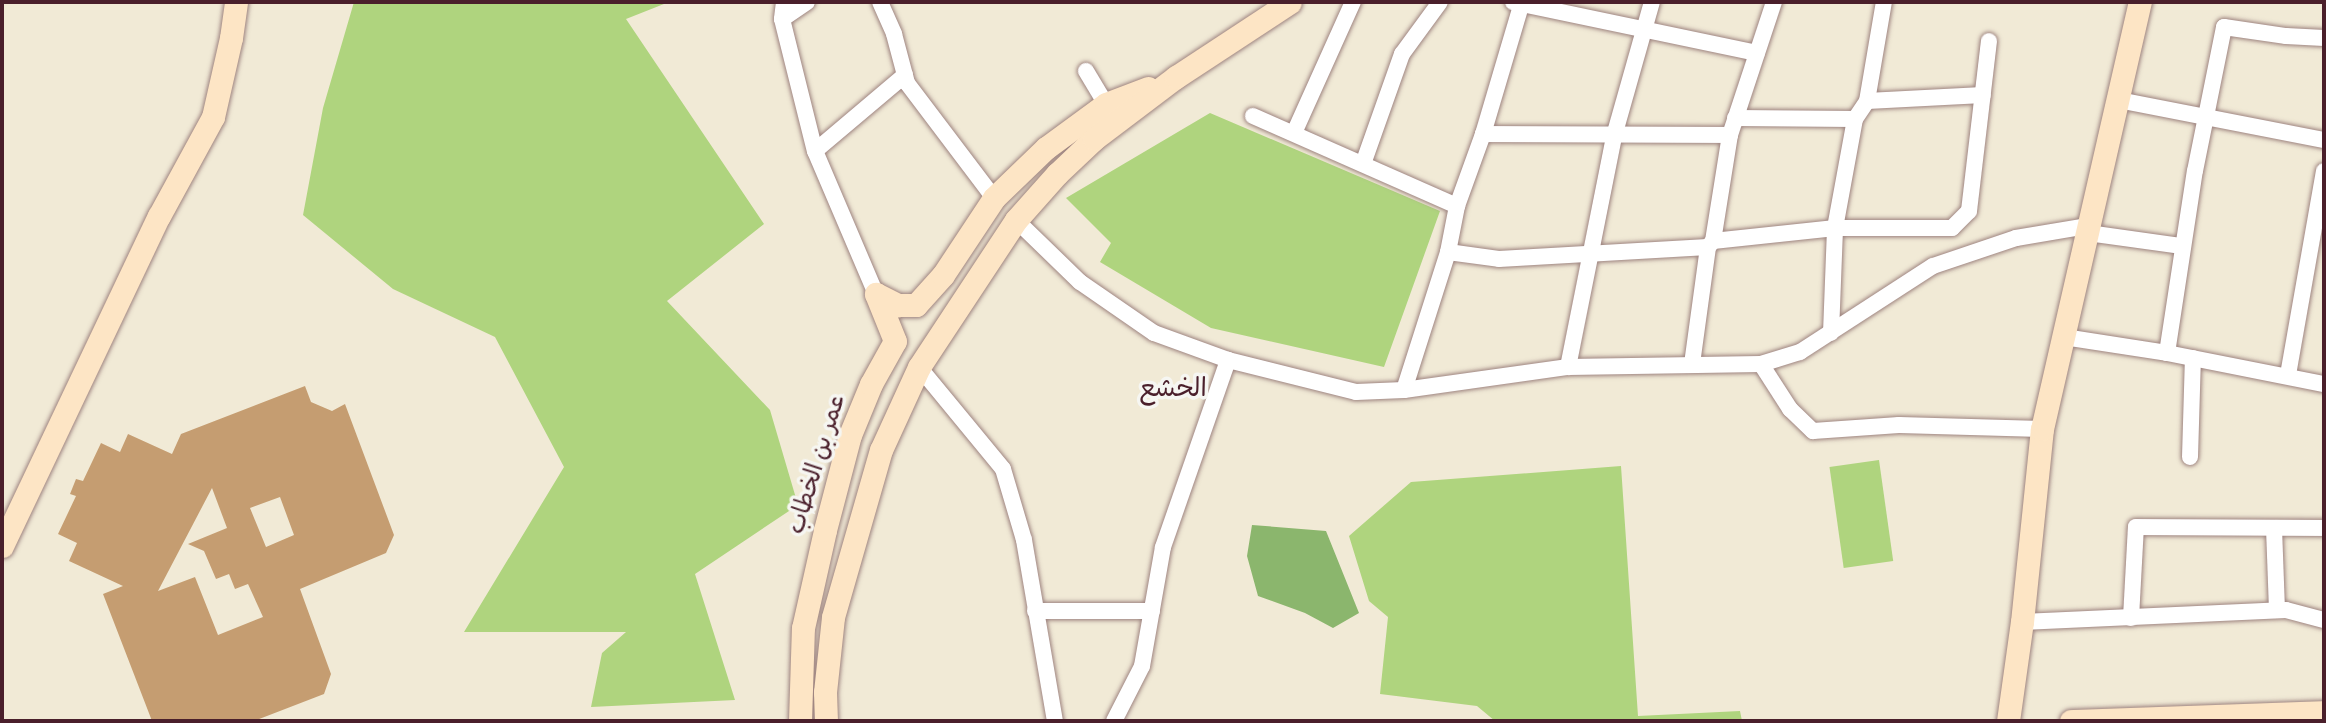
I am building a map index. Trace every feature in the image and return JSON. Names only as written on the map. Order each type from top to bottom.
[{"type":"street","points":[[2,546],[159,216],[213,117],[236,2]]},
{"type":"street","points":[[784,2],[782,19],[815,151],[876,294],[898,305],[916,305],[943,275],[994,198],[1046,148],[1106,104],[1176,77]]},
{"type":"street","points":[[782,19],[807,2]]},
{"type":"street","points":[[880,2],[894,34],[907,83],[994,198]]},
{"type":"street","points":[[826,721],[827,680],[834,617],[841,590],[881,450],[919,367],[1016,220],[1094,139],[1176,77],[1290,2]]},
{"type":"street","points":[[1294,133],[1353,2]]},
{"type":"street","points":[[1363,164],[1402,54],[1440,2]]},
{"type":"street","points":[[1568,367],[1614,136],[1652,2]]},
{"type":"street","points":[[1692,364],[1730,135],[1774,2]]},
{"type":"street","points":[[1831,333],[1835,228],[1855,119],[1867,101],[1884,2]]},
{"type":"street","points":[[2008,721],[2022,622],[2042,429],[2140,2]]},
{"type":"street","points":[[1404,390],[1448,252],[1457,206],[1483,134],[1518,3],[1756,53]]},
{"type":"street","points":[[2167,353],[2182,246],[2224,27],[2286,36],[2324,37]]},
{"type":"street","points":[[1448,252],[1499,259],[1589,257],[1835,228],[1951,228],[1969,211],[1989,41]]},
{"type":"street","points":[[1086,71],[1106,104]]},
{"type":"street","points":[[815,151],[905,75]]},
{"type":"street","points":[[1867,101],[1983,94]]},
{"type":"street","points":[[2118,100],[2324,140]]},
{"type":"street","points":[[1253,116],[1457,206]]},
{"type":"street","points":[[1735,118],[1855,119]]},
{"type":"street","points":[[1483,134],[1730,135]]},
{"type":"street","points":[[2288,375],[2324,171]]},
{"type":"street","points":[[1016,220],[1080,282],[1154,333],[1228,359],[1356,393],[1404,390],[1568,367],[1761,364],[1800,352],[1933,266],[2016,237],[2088,229],[2182,246]]},
{"type":"street","name":"عمر بن الخطاب","points":[[800,721],[803,628],[825,530],[850,435],[871,384],[895,341],[876,294]]},
{"type":"street","points":[[2064,337],[2167,353],[2324,384]]},
{"type":"street","points":[[2190,457],[2193,358]]},
{"type":"street","points":[[1114,721],[1142,666],[1163,547],[1228,359]]},
{"type":"street","points":[[1761,364],[1790,409],[1813,431],[1899,425],[2042,429]]},
{"type":"street","points":[[919,367],[1003,469],[1024,540],[1055,721]]},
{"type":"street","points":[[2132,618],[2136,527],[2324,528]]},
{"type":"street","points":[[2274,527],[2277,610]]},
{"type":"street","points":[[2022,622],[2277,610],[2324,620]]},
{"type":"street","points":[[1035,611],[1152,611]]},
{"type":"street","points":[[2071,721],[2166,720],[2324,712]]},
{"type":"green space","points":[[354,2],[669,2],[626,19],[764,224],[667,301],[770,410],[798,505],[695,574],[735,700],[591,707],[602,653],[626,632],[464,632],[564,467],[495,337],[393,289],[303,215],[323,108]]},
{"type":"green space","points":[[1210,113],[1440,211],[1384,367],[1211,328],[1100,262],[1111,243],[1066,198]]},
{"type":"green space","points":[[1879,460],[1893,561],[1844,568],[1829,467]]},
{"type":"green space","points":[[1621,466],[1638,716],[1740,711],[1742,721],[1495,721],[1477,706],[1380,694],[1388,617],[1369,601],[1349,536],[1411,482]]},
{"type":"green space","points":[[1252,525],[1326,531],[1359,613],[1333,628],[1305,613],[1258,596],[1247,556]]},
{"type":"building","points":[[305,386],[311,402],[332,411],[345,404],[394,535],[386,553],[300,589],[331,674],[324,694],[254,721],[152,721],[103,594],[123,586],[69,561],[77,543],[58,534],[76,496],[70,494],[76,479],[83,481],[101,443],[120,452],[128,434],[172,454],[181,434]],"holes":[[[212,488],[227,528],[188,544],[204,551],[216,579],[229,574],[235,589],[248,584],[263,617],[218,635],[195,577],[158,591]],[[280,497],[294,535],[266,547],[250,508]]]},
{"type":"district","name":"الخشع","points":[[1173,392]]}]
